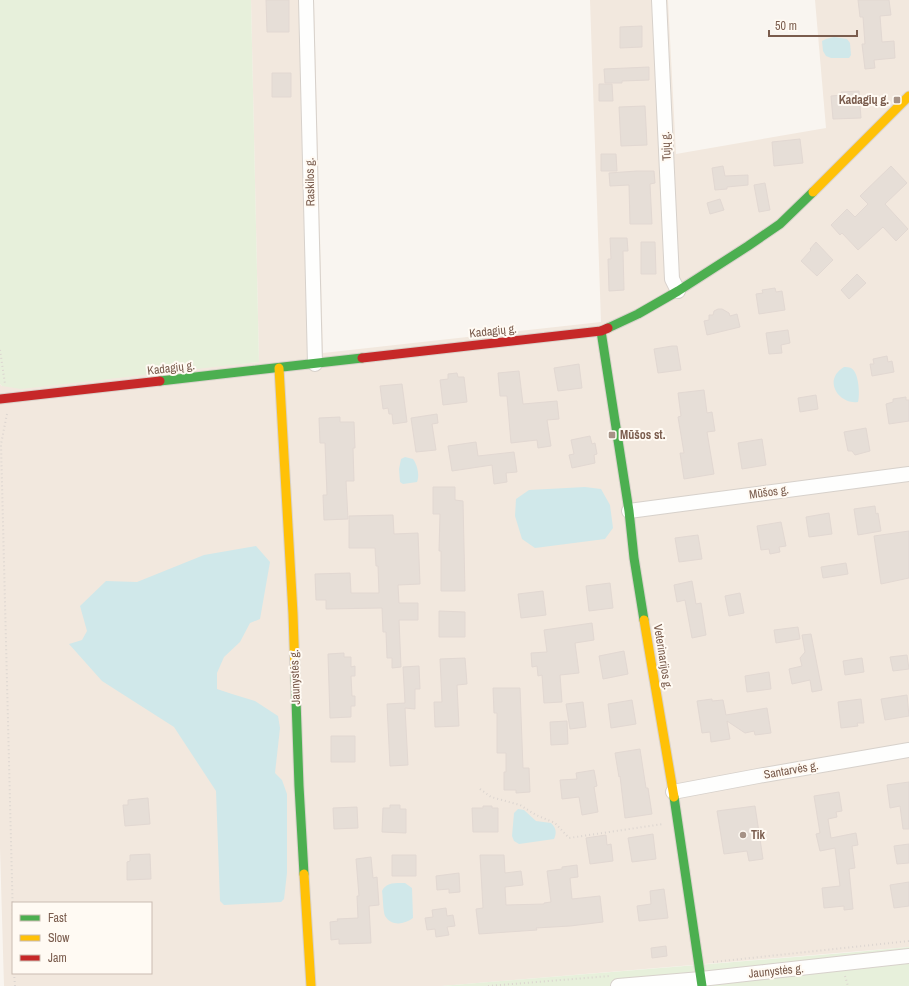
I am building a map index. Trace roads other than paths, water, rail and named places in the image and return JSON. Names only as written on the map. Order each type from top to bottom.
[{"type":"street","name":"Raskilos g.","points":[[306,0],[315,364]]},
{"type":"street","name":"Tujų g.","points":[[659,0],[672,279],[678,291]]},
{"type":"street","name":"Kadagių g.","points":[[4,399],[601,331],[638,314],[678,291],[780,224],[909,96]]},
{"type":"street","name":"Veterinarijos g.","points":[[601,331],[629,511],[634,558],[674,792],[702,983]]},
{"type":"street","name":"Jaunystės g.","points":[[279,368],[293,614],[299,786],[311,986]]},
{"type":"street","name":"Mūšos g.","points":[[629,511],[909,474]]},
{"type":"street","name":"Santarvės g.","points":[[674,792],[909,750]]},
{"type":"street","name":"Jaunystės g.","points":[[618,986],[702,983],[909,956]]},
{"type":"water","points":[[834,37],[847,39],[850,43],[851,55],[849,58],[831,58],[826,56],[823,51],[822,41]]},
{"type":"water","points":[[844,367],[851,368],[856,374],[859,389],[858,402],[851,402],[839,396],[834,385],[834,378]]},
{"type":"water","points":[[405,457],[413,459],[416,464],[418,470],[417,482],[403,484],[400,482],[399,469],[401,459]]},
{"type":"water","points":[[585,487],[601,489],[610,505],[613,528],[605,539],[535,548],[522,539],[515,516],[516,499],[529,490]]},
{"type":"water","points":[[256,546],[270,562],[260,619],[250,623],[240,642],[224,657],[217,673],[217,689],[255,701],[278,716],[280,728],[275,773],[282,780],[287,794],[287,873],[284,899],[281,902],[224,905],[220,901],[216,791],[174,727],[102,681],[69,644],[82,640],[87,631],[80,606],[106,581],[137,582],[204,555]]},
{"type":"water","points":[[518,809],[524,810],[536,821],[551,823],[556,830],[554,839],[519,844],[514,841],[512,836],[514,813]]},
{"type":"water","points":[[395,883],[405,883],[412,888],[413,918],[402,923],[391,922],[385,916],[382,891],[386,886]]},
{"type":"place","name":"Kadagių g.","points":[[897,100]]},
{"type":"place","name":"Mūšos st.","points":[[612,435]]},
{"type":"place","name":"Tik","points":[[743,835]]}]
